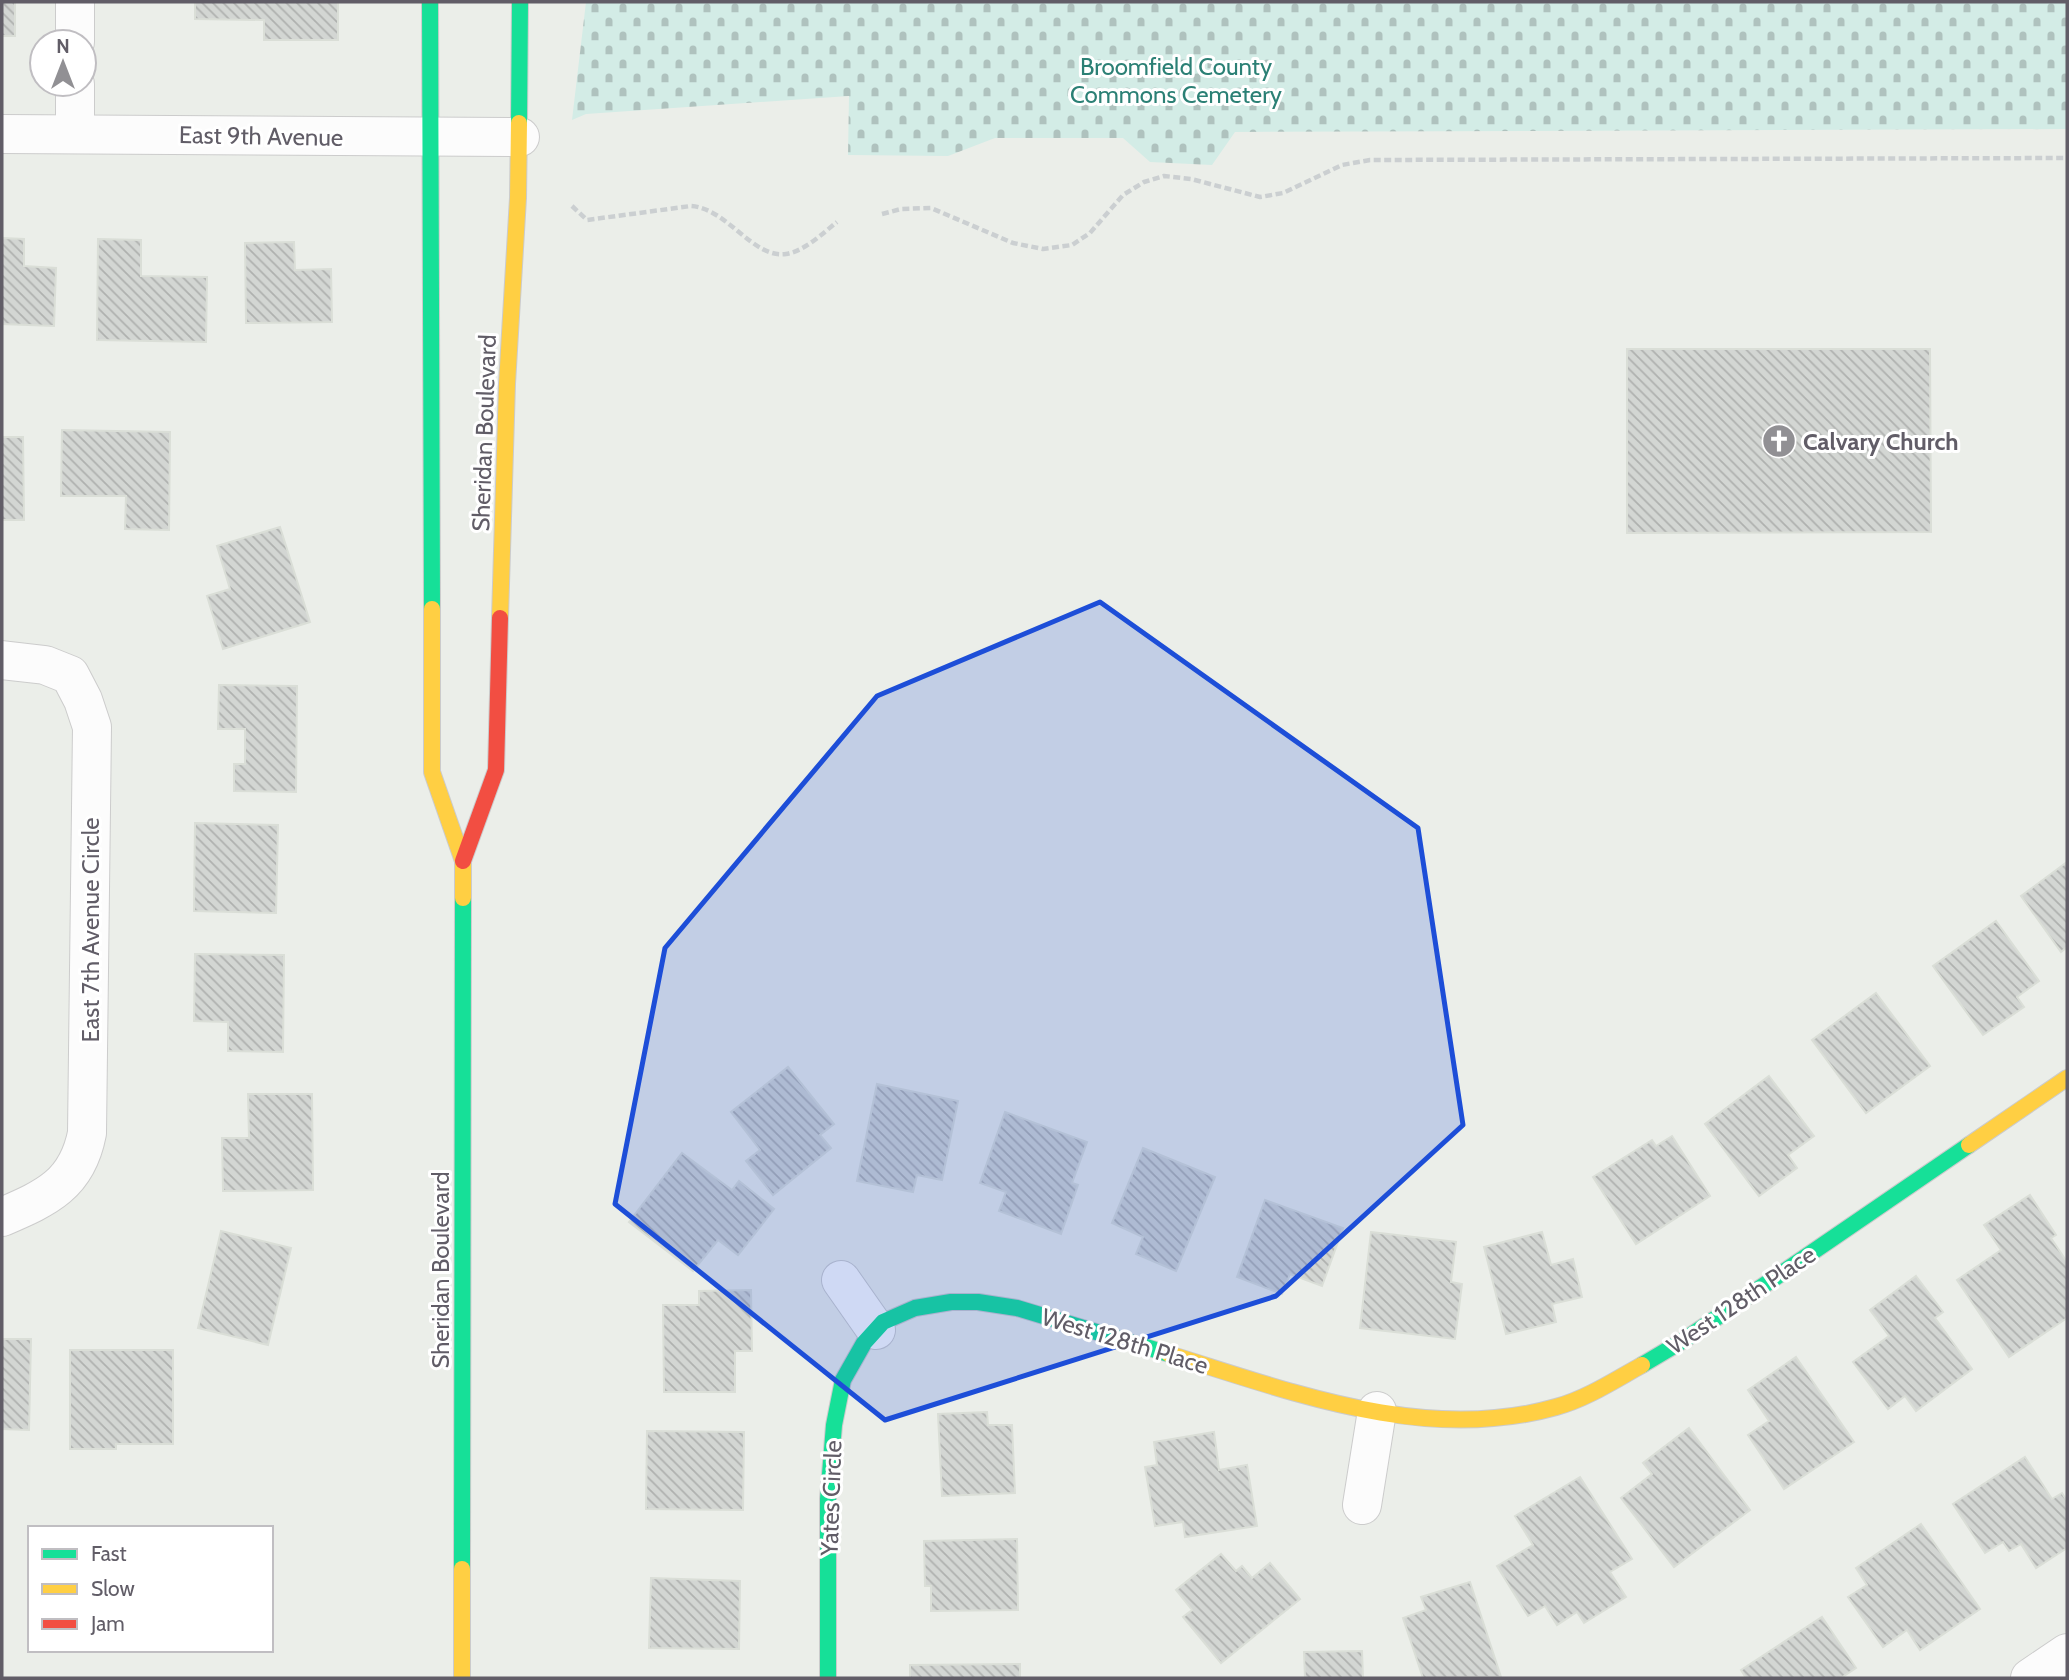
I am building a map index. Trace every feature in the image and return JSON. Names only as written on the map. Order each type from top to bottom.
[{"type":"main road","name":"Sheridan Boulevard","points":[[430,2],[432,772],[463,861],[462,1678]]},
{"type":"main road","name":"Sheridan Boulevard","points":[[463,861],[495,770],[507,384],[520,137],[520,2]]},
{"type":"main road","name":"West 128th Place","points":[[876,1330],[883,1322],[915,1308],[951,1302],[978,1302],[1017,1308],[1319,1400],[1448,1420],[1509,1416],[1556,1406],[1612,1382],[1684,1340],[2067,1078]]},
{"type":"main road","name":"Yates Circle","points":[[828,1678],[828,1499],[834,1425],[843,1380],[864,1343],[876,1330]]},
{"type":"street","points":[[75,2],[75,28]]},
{"type":"street","points":[[75,98],[75,134]]},
{"type":"street","name":"East 9th Avenue","points":[[2,134],[520,137]]},
{"type":"street","name":"East 7th Avenue Circle","points":[[2,660],[45,665],[70,675],[89,718],[92,740],[89,1075],[84,1150],[61,1187],[33,1204],[2,1217]]},
{"type":"street","points":[[841,1280],[876,1330]]},
{"type":"street","points":[[1362,1506],[1377,1411]]},
{"type":"street","points":[[2030,1678],[2067,1653]]},
{"type":"path","points":[[882,214],[901,209],[932,208],[1013,243],[1043,249],[1072,244],[1090,233],[1123,195],[1144,182],[1164,176],[1191,178],[1261,197],[1283,193],[1342,164],[1370,160],[2067,158]]},
{"type":"path","points":[[572,206],[587,220],[691,206],[704,207],[715,212],[764,249],[786,254],[808,244],[838,222]]},
{"type":"highlighted area","points":[[1100,602],[1418,828],[1463,1125],[1276,1296],[885,1420],[615,1204],[665,948],[877,696]]},
{"type":"green space","name":"Broomfield County Commons Cemetery","points":[[586,2],[2067,2],[2067,129],[1235,132],[1212,165],[1150,162],[1123,138],[995,138],[948,156],[848,155],[849,96],[586,114],[572,120]]},
{"type":"building","points":[[2,2],[15,2],[15,36],[2,36]]},
{"type":"building","points":[[195,2],[338,2],[338,40],[264,40],[264,20],[195,19]]},
{"type":"building","points":[[2,238],[24,239],[24,266],[56,268],[54,326],[2,324]]},
{"type":"building","points":[[98,239],[141,240],[141,276],[207,277],[206,342],[97,340]]},
{"type":"building","points":[[294,242],[295,270],[331,269],[332,322],[246,323],[245,243]]},
{"type":"building","name":"Calvary Church","points":[[1627,349],[1930,349],[1931,532],[1627,533]]},
{"type":"building","points":[[62,430],[170,432],[169,530],[125,529],[126,496],[61,496]]},
{"type":"building","points":[[2,437],[23,437],[24,520],[2,520]]},
{"type":"building","points":[[280,527],[310,622],[223,649],[207,596],[230,589],[217,546]]},
{"type":"building","points":[[219,685],[297,686],[296,792],[234,791],[234,764],[245,764],[245,729],[218,729]]},
{"type":"building","points":[[195,823],[278,825],[276,913],[194,911]]},
{"type":"building","points":[[2067,862],[2067,947],[2061,952],[2021,896]]},
{"type":"building","points":[[1996,921],[2039,981],[2017,997],[2024,1007],[1983,1035],[1933,966]]},
{"type":"building","points":[[195,954],[284,955],[283,1052],[228,1051],[228,1022],[194,1021]]},
{"type":"building","points":[[1876,993],[1930,1066],[1866,1113],[1812,1040]]},
{"type":"building","points":[[788,1067],[834,1124],[820,1135],[831,1148],[773,1195],[746,1161],[760,1150],[731,1112]]},
{"type":"building","points":[[1769,1076],[1814,1136],[1788,1155],[1797,1168],[1759,1196],[1705,1124]]},
{"type":"building","points":[[877,1084],[958,1101],[942,1180],[917,1175],[913,1192],[857,1181]]},
{"type":"building","points":[[248,1094],[312,1094],[313,1190],[223,1191],[222,1138],[249,1138]]},
{"type":"building","points":[[1005,1112],[1087,1142],[1072,1183],[1078,1185],[1061,1234],[999,1211],[1006,1192],[980,1183]]},
{"type":"building","points":[[1672,1136],[1710,1196],[1636,1244],[1593,1177],[1652,1140],[1656,1146]]},
{"type":"building","points":[[1143,1148],[1215,1177],[1176,1271],[1136,1254],[1143,1237],[1112,1223]]},
{"type":"building","points":[[682,1153],[732,1190],[739,1181],[774,1209],[738,1255],[718,1240],[693,1271],[629,1222]]},
{"type":"building","points":[[2030,1195],[2056,1235],[2051,1238],[2067,1262],[2067,1318],[2009,1357],[1957,1280],[2001,1250],[1984,1225]]},
{"type":"building","points":[[1265,1200],[1343,1228],[1322,1286],[1290,1274],[1282,1294],[1237,1277]]},
{"type":"building","points":[[221,1231],[291,1248],[268,1345],[198,1328]]},
{"type":"building","points":[[1371,1232],[1456,1242],[1451,1282],[1462,1284],[1455,1339],[1360,1328]]},
{"type":"building","points":[[1542,1232],[1551,1265],[1573,1259],[1582,1297],[1552,1304],[1556,1322],[1506,1334],[1484,1247]]},
{"type":"building","points":[[1916,1276],[1943,1312],[1935,1318],[1972,1369],[1916,1411],[1905,1396],[1888,1409],[1853,1362],[1889,1336],[1870,1310]]},
{"type":"building","points":[[751,1290],[752,1351],[735,1351],[735,1392],[664,1392],[663,1305],[699,1305],[699,1291]]},
{"type":"building","points":[[2,1339],[31,1339],[29,1430],[2,1429]]},
{"type":"building","points":[[70,1350],[173,1350],[173,1444],[116,1444],[116,1449],[70,1449]]},
{"type":"building","points":[[1796,1357],[1854,1442],[1784,1489],[1748,1435],[1769,1421],[1748,1390]]},
{"type":"building","points":[[987,1412],[988,1425],[1012,1425],[1015,1493],[942,1496],[938,1414]]},
{"type":"building","points":[[1689,1428],[1750,1510],[1674,1567],[1621,1498],[1652,1474],[1643,1463]]},
{"type":"building","points":[[647,1431],[744,1432],[743,1510],[646,1509]]},
{"type":"building","points":[[1214,1432],[1219,1470],[1247,1465],[1257,1526],[1185,1537],[1183,1522],[1155,1526],[1145,1467],[1157,1465],[1154,1442]]},
{"type":"building","points":[[2025,1457],[2052,1499],[2062,1493],[2067,1501],[2067,1548],[2036,1568],[2021,1544],[2009,1551],[2003,1542],[1985,1553],[1953,1504]]},
{"type":"building","points":[[1580,1477],[1632,1559],[1610,1572],[1626,1597],[1584,1623],[1577,1612],[1557,1625],[1545,1606],[1528,1616],[1497,1566],[1533,1545],[1515,1516]]},
{"type":"building","points":[[1921,1524],[1980,1609],[1920,1650],[1907,1630],[1883,1647],[1848,1597],[1867,1585],[1856,1568]]},
{"type":"building","points":[[1017,1539],[1018,1610],[931,1611],[931,1586],[925,1586],[924,1541]]},
{"type":"building","points":[[1221,1554],[1236,1571],[1242,1566],[1252,1578],[1270,1563],[1300,1599],[1221,1663],[1183,1617],[1192,1610],[1176,1590]]},
{"type":"building","points":[[651,1578],[740,1581],[739,1649],[649,1648]]},
{"type":"building","points":[[1470,1582],[1501,1677],[1423,1678],[1403,1618],[1426,1610],[1421,1597]]},
{"type":"building","points":[[1822,1617],[1856,1668],[1841,1678],[1746,1678],[1741,1670]]},
{"type":"building","points":[[1362,1651],[1363,1678],[1305,1678],[1304,1652]]},
{"type":"building","points":[[1020,1664],[1020,1678],[910,1678],[910,1665]]},
{"type":"traffic: fast","points":[[430,2],[432,609]]},
{"type":"traffic: fast","points":[[519,123],[520,2]]},
{"type":"traffic: fast","points":[[462,1569],[463,898]]},
{"type":"traffic: fast","points":[[1642,1365],[1684,1340],[1969,1145]]},
{"type":"traffic: fast","points":[[828,1678],[828,1499],[834,1425],[843,1380],[864,1343],[883,1322],[915,1308],[951,1302],[978,1302],[1017,1308],[1169,1354]]},
{"type":"traffic: slow","points":[[500,618],[519,123]]},
{"type":"traffic: slow","points":[[432,609],[432,772],[463,861],[463,898]]},
{"type":"traffic: slow","points":[[1969,1145],[2067,1078]]},
{"type":"traffic: slow","points":[[1169,1354],[1263,1384],[1360,1409],[1409,1417],[1458,1420],[1507,1417],[1567,1404],[1642,1365]]},
{"type":"traffic: slow","points":[[462,1569],[462,1678]]},
{"type":"traffic: jam","points":[[463,861],[496,770],[500,618]]},
{"type":"place","name":"Calvary Church","points":[[1779,441]]}]
